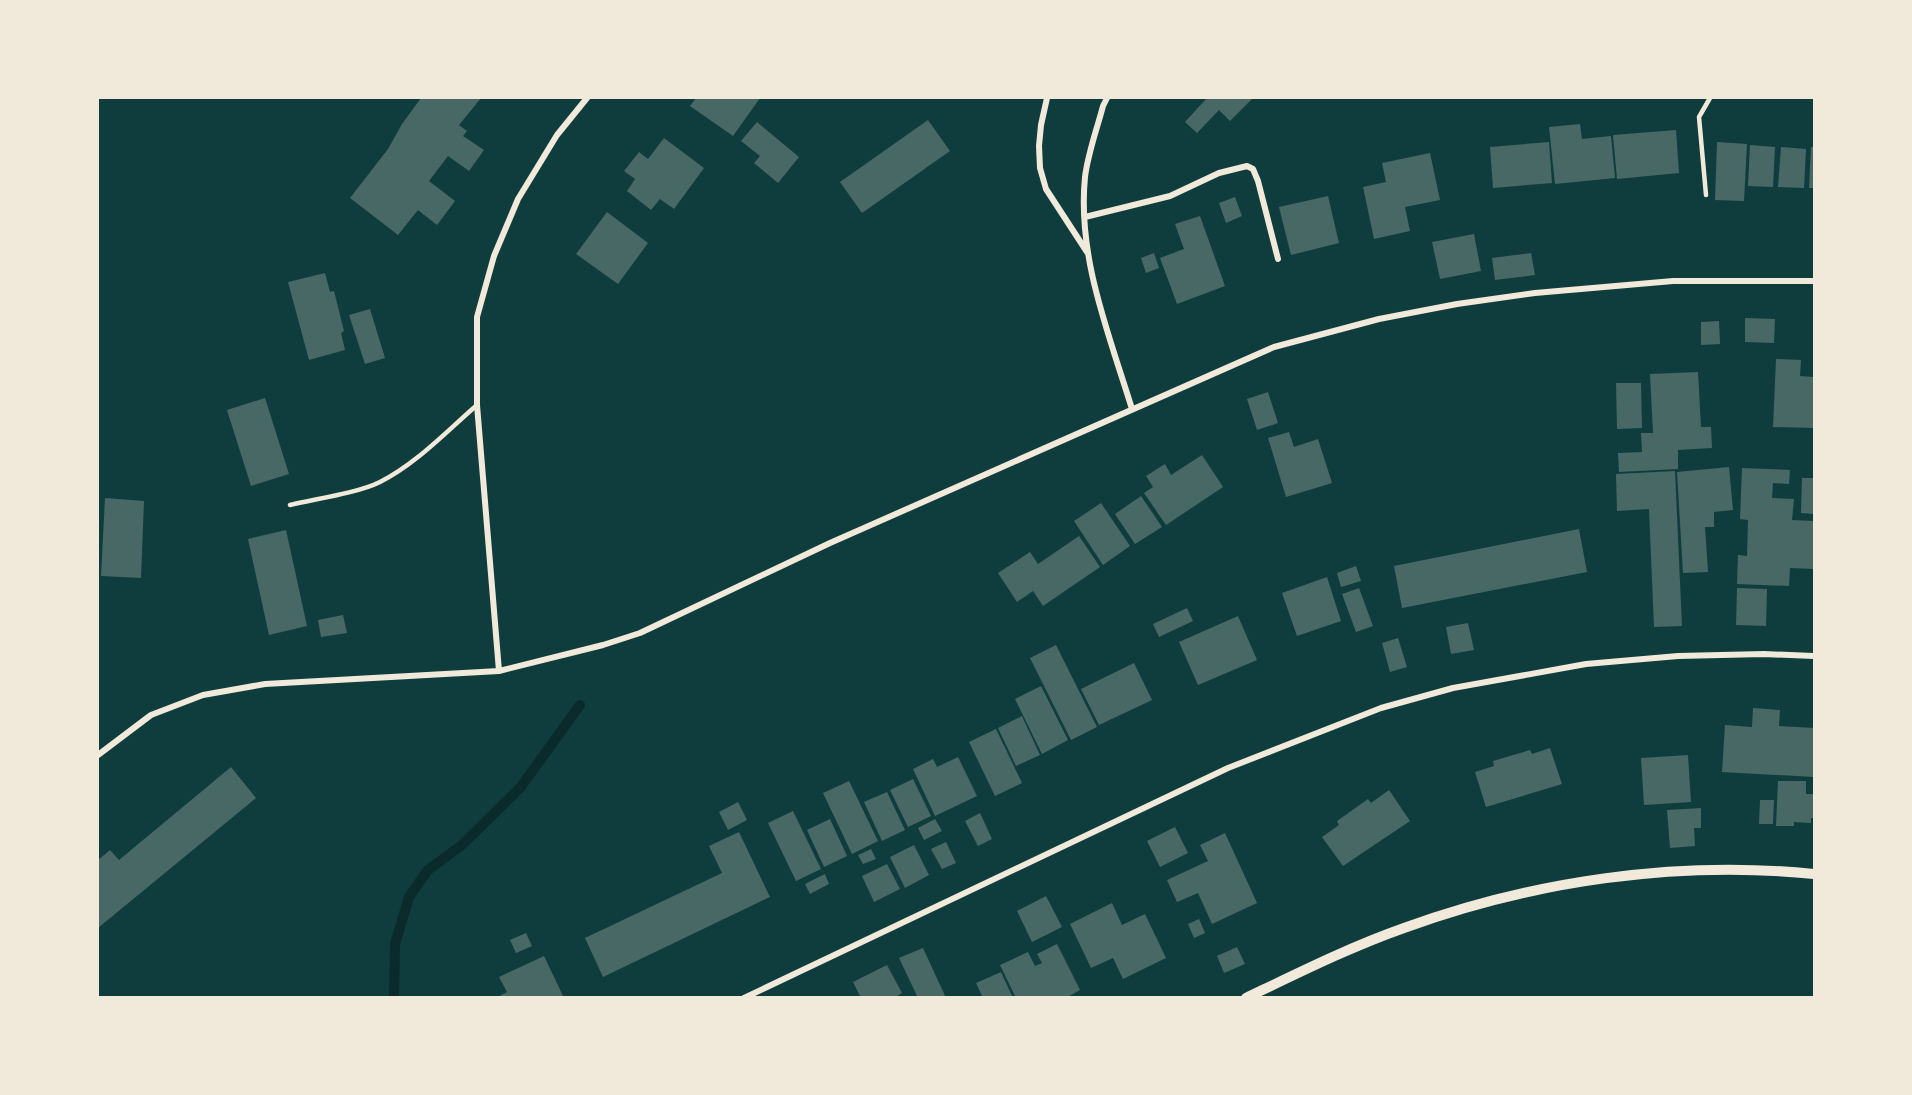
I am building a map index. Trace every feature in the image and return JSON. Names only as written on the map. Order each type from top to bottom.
[{"type":"street","points":[[499,671],[477,405],[477,317],[495,256],[518,200],[557,135],[587,98]]},
{"type":"street","points":[[1047,98],[1041,125],[1040,168],[1046,189],[1089,255]]},
{"type":"street","points":[[1107,98],[1103,105],[1085,176],[1085,217],[1093,284],[1132,409]]},
{"type":"street","points":[[1085,217],[1162,198],[1220,173],[1247,166],[1252,169],[1258,181],[1278,259]]},
{"type":"street","points":[[98,755],[151,715],[203,695],[265,684],[499,671],[603,645],[640,633],[830,543],[1274,347],[1379,319],[1457,304],[1535,293],[1673,281],[1815,281]]},
{"type":"street","points":[[744,998],[1228,768],[1381,708],[1453,688],[1586,664],[1678,656],[1764,654],[1815,656]]},
{"type":"street","points":[[1246,998],[1354,947],[1404,928],[1474,905],[1528,892],[1628,876],[1674,872],[1756,870],[1815,874]]},
{"type":"lane","points":[[1706,195],[1699,117],[1710,98]]},
{"type":"lane","points":[[290,505],[378,483],[406,465],[477,405]]},
{"type":"building","points":[[421,98],[481,98],[459,125],[467,131],[463,136],[484,150],[469,171],[448,156],[429,181],[455,201],[437,225],[418,210],[398,235],[350,198],[388,149],[402,124]]},
{"type":"building","points":[[696,98],[760,98],[733,136],[690,106]]},
{"type":"building","points":[[1204,98],[1253,98],[1230,121],[1219,110],[1197,133],[1185,122],[1206,99]]},
{"type":"building","points":[[928,120],[950,151],[862,213],[840,182]]},
{"type":"building","points":[[757,122],[799,157],[778,183],[754,163],[760,156],[741,141]]},
{"type":"building","points":[[1580,124],[1582,139],[1611,136],[1615,178],[1555,184],[1549,127]]},
{"type":"building","points":[[1676,130],[1679,173],[1617,179],[1613,135]]},
{"type":"building","points":[[664,138],[704,168],[674,209],[660,199],[651,210],[627,191],[635,179],[624,171],[639,152],[648,159]]},
{"type":"building","points":[[1549,142],[1552,183],[1493,188],[1490,147]]},
{"type":"building","points":[[1717,142],[1747,144],[1744,201],[1715,200]]},
{"type":"building","points":[[1750,145],[1775,147],[1773,187],[1748,186]]},
{"type":"building","points":[[1781,147],[1806,149],[1804,188],[1778,187]]},
{"type":"building","points":[[1811,147],[1814,147],[1814,188],[1809,188]]},
{"type":"building","points":[[1430,153],[1440,200],[1405,207],[1410,231],[1374,239],[1363,187],[1386,182],[1382,163]]},
{"type":"building","points":[[1328,196],[1339,243],[1291,255],[1279,207]]},
{"type":"building","points":[[1235,197],[1242,216],[1226,223],[1219,203]]},
{"type":"building","points":[[607,212],[648,243],[618,284],[576,254]]},
{"type":"building","points":[[1200,216],[1225,286],[1177,304],[1160,258],[1184,249],[1175,224]]},
{"type":"building","points":[[1474,234],[1481,271],[1440,279],[1432,242]]},
{"type":"building","points":[[1154,253],[1159,268],[1146,273],[1141,258]]},
{"type":"building","points":[[1531,253],[1535,275],[1495,280],[1492,258]]},
{"type":"building","points":[[325,273],[330,292],[334,291],[344,331],[341,333],[345,350],[309,360],[288,282]]},
{"type":"building","points":[[370,309],[385,358],[365,364],[349,315]]},
{"type":"building","points":[[1745,318],[1775,319],[1774,343],[1745,342]]},
{"type":"building","points":[[1719,321],[1720,344],[1701,345],[1701,322]]},
{"type":"building","points":[[1776,359],[1801,360],[1800,376],[1814,377],[1814,428],[1773,427]]},
{"type":"building","points":[[1698,372],[1701,427],[1711,427],[1712,448],[1678,450],[1678,469],[1619,472],[1618,453],[1642,452],[1641,433],[1653,433],[1650,374]]},
{"type":"building","points":[[1616,383],[1641,383],[1642,428],[1617,429]]},
{"type":"building","points":[[1268,392],[1278,423],[1257,430],[1247,399]]},
{"type":"building","points":[[265,398],[289,474],[251,486],[227,410]]},
{"type":"building","points":[[1289,432],[1294,447],[1318,439],[1332,483],[1286,497],[1268,438]]},
{"type":"building","points":[[1202,455],[1223,487],[1166,525],[1144,493],[1153,487],[1146,476],[1165,464],[1171,475]]},
{"type":"building","points":[[1729,467],[1733,510],[1714,512],[1714,527],[1705,527],[1708,572],[1683,573],[1677,472]]},
{"type":"building","points":[[1742,468],[1790,470],[1789,484],[1773,483],[1772,498],[1794,499],[1792,520],[1814,521],[1814,569],[1790,568],[1789,586],[1737,584],[1738,555],[1747,556],[1748,520],[1740,519]]},
{"type":"building","points":[[1675,471],[1682,626],[1654,627],[1649,509],[1617,511],[1616,474]]},
{"type":"building","points":[[1802,478],[1814,478],[1814,514],[1801,513]]},
{"type":"building","points":[[1141,496],[1162,527],[1135,544],[1115,514]]},
{"type":"building","points":[[105,498],[144,501],[141,578],[101,576]]},
{"type":"building","points":[[1101,503],[1130,546],[1103,565],[1074,521]]},
{"type":"building","points":[[1579,529],[1587,572],[1402,608],[1394,566]]},
{"type":"building","points":[[286,530],[307,626],[269,635],[248,539]]},
{"type":"building","points":[[1079,536],[1100,567],[1043,606],[1033,591],[1017,602],[998,573],[1030,552],[1038,564]]},
{"type":"building","points":[[1356,566],[1361,581],[1341,587],[1337,573]]},
{"type":"building","points":[[1327,577],[1341,621],[1297,636],[1282,593]]},
{"type":"building","points":[[1359,588],[1373,626],[1356,632],[1342,594]]},
{"type":"building","points":[[1737,588],[1767,589],[1766,626],[1736,625]]},
{"type":"building","points":[[1187,608],[1193,621],[1159,637],[1153,624]]},
{"type":"building","points":[[343,615],[347,633],[321,637],[318,620]]},
{"type":"building","points":[[1238,616],[1257,660],[1198,685],[1179,642]]},
{"type":"building","points":[[1468,623],[1474,650],[1451,654],[1446,627]]},
{"type":"building","points":[[1398,638],[1407,667],[1390,672],[1382,643]]},
{"type":"building","points":[[1056,645],[1097,727],[1071,740],[1030,658]]},
{"type":"building","points":[[1134,663],[1152,700],[1099,725],[1081,689]]},
{"type":"building","points":[[1041,686],[1068,740],[1042,754],[1015,699]]},
{"type":"building","points":[[1753,708],[1780,710],[1779,726],[1814,728],[1814,777],[1722,772],[1725,725],[1752,727]]},
{"type":"building","points":[[1022,716],[1040,755],[1016,766],[998,728]]},
{"type":"building","points":[[996,729],[1022,783],[995,796],[969,742]]},
{"type":"building","points":[[1550,748],[1562,784],[1486,807],[1475,772],[1494,766],[1493,761],[1530,750],[1532,754]]},
{"type":"building","points":[[1688,755],[1691,802],[1644,805],[1641,758]]},
{"type":"building","points":[[958,757],[977,796],[935,816],[913,769],[933,759],[937,767]]},
{"type":"building","points":[[231,767],[256,798],[98,928],[98,860],[110,850],[119,860]]},
{"type":"building","points":[[913,779],[931,816],[908,827],[890,790]]},
{"type":"building","points":[[849,781],[878,841],[852,854],[823,793]]},
{"type":"building","points":[[1778,781],[1806,781],[1806,794],[1814,794],[1814,818],[1811,818],[1811,823],[1794,822],[1794,826],[1776,826]]},
{"type":"building","points":[[1389,790],[1410,821],[1343,866],[1322,837],[1339,825],[1337,821],[1368,799],[1371,803]]},
{"type":"building","points":[[887,792],[905,830],[882,841],[864,802]]},
{"type":"building","points":[[1760,800],[1774,800],[1773,824],[1759,824]]},
{"type":"building","points":[[738,802],[747,820],[728,830],[719,812]]},
{"type":"building","points":[[1701,808],[1701,828],[1694,828],[1695,846],[1670,848],[1667,810]]},
{"type":"building","points":[[793,811],[821,869],[796,881],[768,823]]},
{"type":"building","points":[[980,813],[992,839],[978,846],[965,821]]},
{"type":"building","points":[[830,819],[847,856],[824,867],[807,830]]},
{"type":"building","points":[[935,819],[942,831],[924,840],[918,828]]},
{"type":"building","points":[[1175,827],[1188,853],[1160,867],[1147,841]]},
{"type":"building","points":[[739,832],[770,897],[603,977],[585,938],[722,873],[709,846]]},
{"type":"building","points":[[1225,833],[1257,903],[1212,924],[1198,893],[1177,902],[1167,880],[1208,861],[1200,845]]},
{"type":"building","points":[[946,842],[956,863],[942,869],[931,849]]},
{"type":"building","points":[[914,845],[929,875],[905,888],[890,857]]},
{"type":"building","points":[[871,849],[876,859],[863,864],[858,855]]},
{"type":"building","points":[[887,864],[900,889],[874,902],[862,876]]},
{"type":"building","points":[[825,874],[829,884],[810,894],[805,884]]},
{"type":"building","points":[[1046,896],[1062,927],[1032,942],[1017,911]]},
{"type":"building","points":[[1112,903],[1122,925],[1145,914],[1166,958],[1123,979],[1113,958],[1091,968],[1070,924]]},
{"type":"building","points":[[1199,919],[1205,933],[1194,938],[1188,924]]},
{"type":"building","points":[[526,933],[532,946],[516,953],[510,940]]},
{"type":"building","points":[[1057,944],[1080,990],[1066,998],[1016,998],[1000,965],[1028,952],[1035,966],[1042,963],[1037,954]]},
{"type":"building","points":[[1237,947],[1245,964],[1224,973],[1217,956]]},
{"type":"building","points":[[923,948],[946,998],[918,998],[899,958]]},
{"type":"building","points":[[544,956],[564,998],[496,998],[507,992],[499,977]]},
{"type":"building","points":[[887,965],[902,993],[894,998],[861,998],[853,982]]},
{"type":"building","points":[[1001,972],[1013,998],[983,998],[976,983]]},
{"type":"waterway","points":[[394,998],[395,944],[409,897],[428,870],[462,845],[520,788],[580,705]]}]
